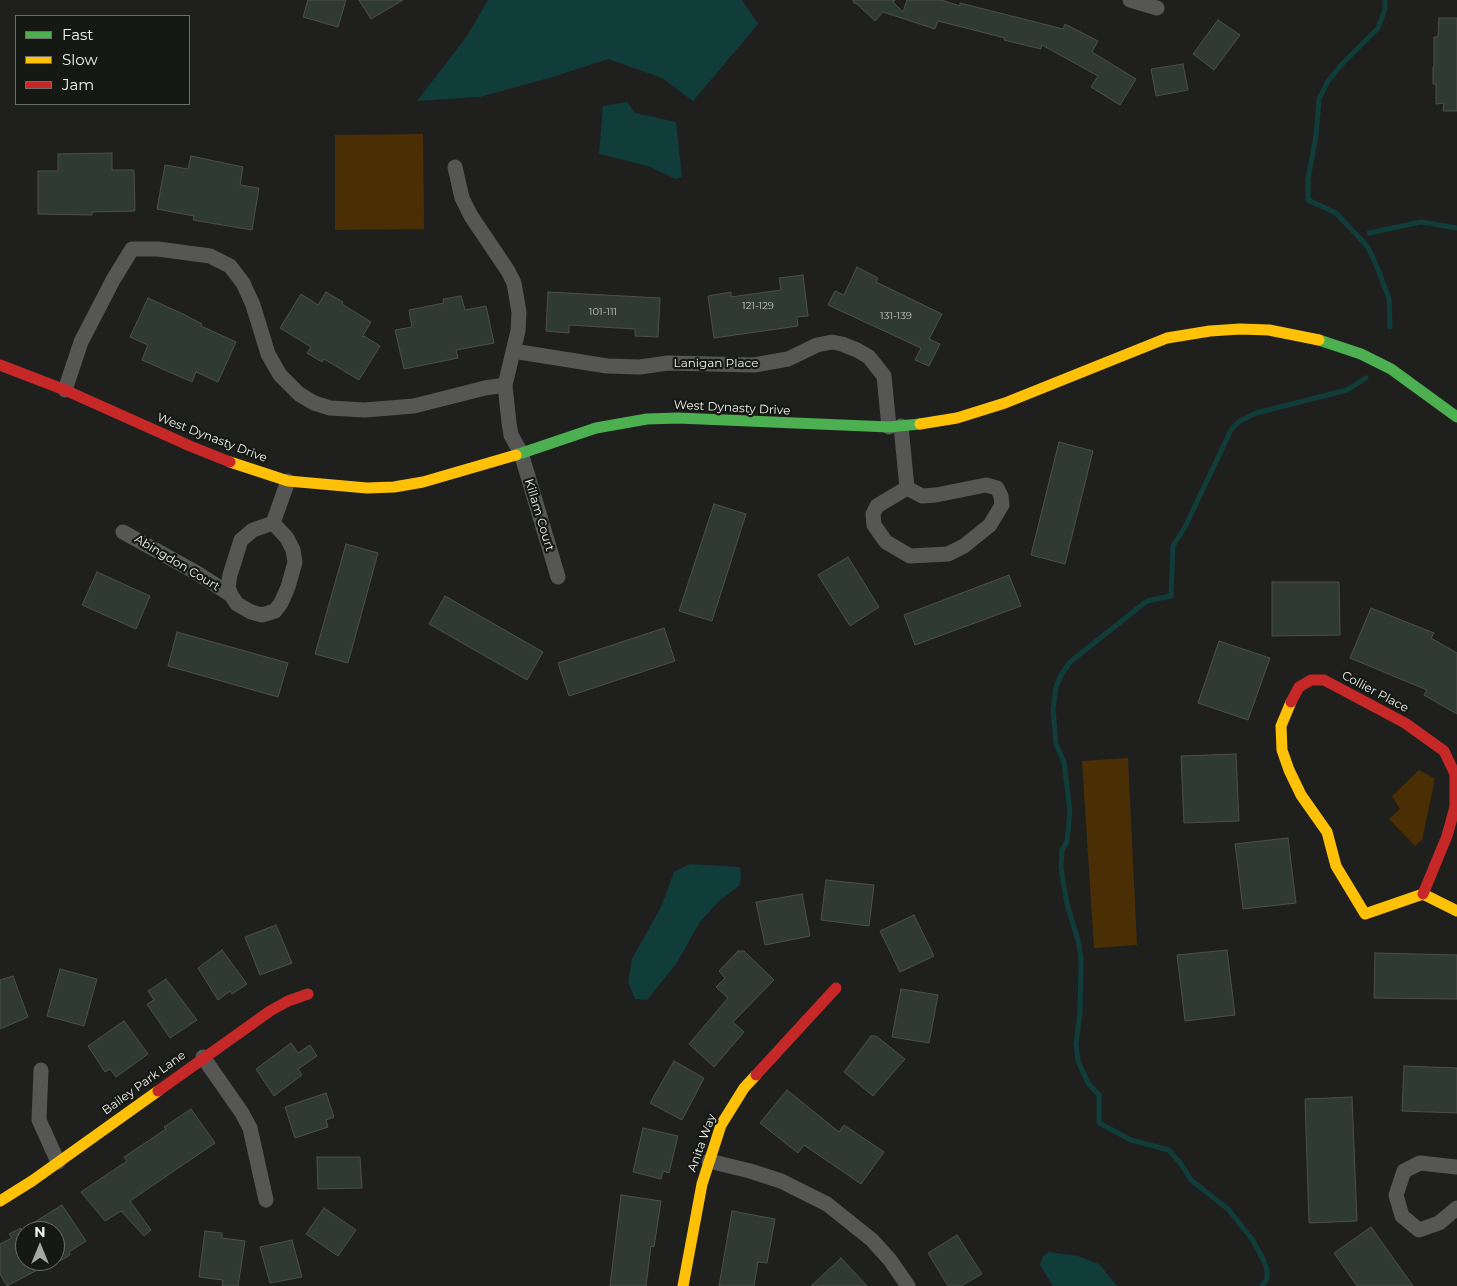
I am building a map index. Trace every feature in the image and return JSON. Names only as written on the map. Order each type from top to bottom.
[{"type":"street","points":[[1130,0],[1157,8]]},
{"type":"street","name":"Killam Court","points":[[455,167],[462,198],[471,216],[514,283],[519,312],[518,332],[505,385],[506,406],[511,435],[521,453],[558,577]]},
{"type":"street","points":[[65,390],[81,342],[108,288],[132,249],[158,249],[210,256],[230,266],[243,283],[268,354],[280,375],[299,394],[314,403],[330,408],[365,410],[414,406],[485,388],[505,385]]},
{"type":"street","name":"West Dynasty Drive","points":[[0,365],[65,390],[190,446],[240,466],[288,481],[367,488],[394,487],[452,475],[596,428],[648,419],[687,418],[798,424],[895,426],[930,423],[1005,404],[1167,338],[1186,334],[1240,329],[1270,330],[1310,337],[1361,354],[1391,369],[1457,417]]},
{"type":"street","name":"Lanigan Place","points":[[513,351],[608,366],[640,367],[668,363],[754,365],[788,359],[817,345],[832,342],[857,350],[869,357],[884,376],[907,488]]},
{"type":"street","points":[[273,523],[288,481]]},
{"type":"street","points":[[986,485],[998,488],[1002,505],[990,526],[964,546],[948,554],[910,556],[886,542],[874,525],[873,514],[877,506],[907,488],[922,496],[986,485]]},
{"type":"street","name":"Abingdon Court","points":[[273,523],[287,538],[294,550],[296,562],[281,603],[275,611],[262,615],[251,612],[237,604],[228,587],[241,540],[253,530],[273,523]]},
{"type":"street","name":"Abingdon Court","points":[[123,532],[197,573],[231,595]]},
{"type":"street","name":"Collier Place","points":[[1311,680],[1324,680],[1356,696],[1405,723],[1444,752],[1455,774],[1455,808],[1447,836],[1423,894],[1366,914],[1336,866],[1327,832],[1301,795],[1282,750],[1281,726],[1288,707],[1299,687],[1311,680]]},
{"type":"street","points":[[1423,894],[1457,911]]},
{"type":"street","name":"Anita Way","points":[[683,1286],[702,1184],[722,1124],[744,1088],[836,988]]},
{"type":"street","name":"Bailey Park Lane","points":[[0,1201],[32,1181],[270,1011],[288,1001],[308,994]]},
{"type":"street","points":[[203,1058],[237,1105],[250,1128],[266,1200]]},
{"type":"street","points":[[41,1070],[39,1120],[58,1162]]},
{"type":"street","points":[[709,1161],[780,1181],[827,1204],[872,1240],[890,1260],[908,1286]]},
{"type":"street","points":[[1457,1167],[1420,1164],[1404,1171],[1396,1195],[1402,1216],[1419,1230],[1439,1223],[1457,1208]]},
{"type":"shaded area","points":[[423,134],[424,229],[335,230],[335,135]]},
{"type":"shaded area","points":[[1128,758],[1137,945],[1094,948],[1082,761]]},
{"type":"shaded area","points":[[1419,770],[1435,779],[1422,840],[1415,846],[1389,819],[1400,809],[1392,796]]},
{"type":"water","points":[[488,0],[742,0],[758,24],[693,101],[662,78],[608,59],[480,97],[417,101],[467,36]]},
{"type":"water","points":[[627,102],[635,113],[676,122],[682,177],[676,179],[648,166],[599,154],[603,106]]},
{"type":"water","points":[[690,864],[740,867],[741,878],[739,886],[719,901],[700,922],[676,964],[647,1000],[635,999],[628,982],[632,959],[661,907],[674,872]]},
{"type":"water","points":[[1049,1252],[1078,1256],[1099,1264],[1117,1286],[1053,1286],[1040,1265],[1043,1256]]},
{"type":"building","points":[[308,0],[346,0],[338,27],[303,17]]},
{"type":"building","points":[[359,0],[403,0],[371,19]]},
{"type":"building","points":[[853,0],[895,0],[893,2],[903,12],[907,0],[941,0],[1063,29],[1065,24],[1098,41],[1092,52],[1136,79],[1120,105],[1091,87],[1098,76],[1042,45],[1041,49],[938,21],[935,29],[883,12],[875,21]]},
{"type":"building","points":[[1439,18],[1457,18],[1457,111],[1443,111],[1444,103],[1436,104],[1436,84],[1433,84],[1434,37],[1438,37]]},
{"type":"building","points":[[1218,20],[1240,35],[1214,70],[1193,54]]},
{"type":"building","points":[[1183,64],[1188,90],[1156,96],[1151,69]]},
{"type":"building","points":[[112,153],[112,170],[134,170],[135,211],[92,212],[92,215],[38,214],[38,171],[58,171],[58,154]]},
{"type":"building","points":[[191,156],[243,167],[240,185],[259,188],[252,230],[193,220],[194,216],[157,209],[165,165],[188,169]]},
{"type":"building","points":[[857,267],[878,278],[876,282],[942,314],[929,339],[940,344],[929,366],[915,360],[921,348],[828,305],[835,291],[844,295]]},
{"type":"building","points":[[803,275],[808,316],[797,317],[798,326],[714,338],[708,296],[731,292],[731,297],[781,290],[779,278]]},
{"type":"building","points":[[326,292],[371,322],[362,337],[364,336],[380,346],[359,380],[324,359],[322,362],[307,353],[311,347],[280,328],[301,294],[318,305]]},
{"type":"building","points":[[548,292],[660,298],[658,337],[635,336],[635,329],[569,325],[569,333],[546,331]]},
{"type":"building","points":[[461,296],[465,310],[486,306],[494,343],[456,350],[458,358],[404,369],[395,330],[412,327],[409,310],[444,303],[443,299]]},
{"type":"building","points":[[148,298],[236,342],[218,382],[196,372],[192,382],[142,360],[148,345],[130,337]]},
{"type":"building","points":[[1059,442],[1093,451],[1065,564],[1031,555]]},
{"type":"building","points":[[714,504],[746,514],[712,621],[679,611]]},
{"type":"building","points":[[346,544],[378,553],[348,663],[315,654]]},
{"type":"building","points":[[848,557],[879,607],[850,626],[818,575]]},
{"type":"building","points":[[97,572],[150,596],[136,629],[82,605]]},
{"type":"building","points":[[1009,575],[1021,606],[915,645],[904,615]]},
{"type":"building","points":[[1272,582],[1339,582],[1340,635],[1272,636]]},
{"type":"building","points":[[445,596],[543,652],[527,680],[429,624]]},
{"type":"building","points":[[1371,608],[1434,633],[1431,638],[1457,653],[1457,714],[1424,695],[1427,690],[1350,658]]},
{"type":"building","points":[[664,628],[675,661],[569,696],[558,663]]},
{"type":"building","points":[[177,632],[288,663],[278,697],[168,666]]},
{"type":"building","points":[[1219,641],[1270,658],[1248,720],[1198,703]]},
{"type":"building","points":[[1236,754],[1239,821],[1184,823],[1181,756]]},
{"type":"building","points":[[1288,838],[1296,903],[1243,909],[1235,844]]},
{"type":"building","points":[[826,880],[874,885],[869,926],[821,920]]},
{"type":"building","points":[[802,894],[810,936],[765,945],[756,902]]},
{"type":"building","points":[[914,915],[934,956],[900,972],[880,931]]},
{"type":"building","points":[[276,925],[292,963],[260,975],[245,937]]},
{"type":"building","points":[[222,950],[247,984],[232,994],[230,991],[218,1000],[198,968]]},
{"type":"building","points":[[1227,950],[1235,1015],[1185,1021],[1177,955]]},
{"type":"building","points":[[738,951],[744,951],[774,980],[733,1022],[744,1032],[714,1067],[689,1044],[728,998],[716,987],[725,978],[719,971]]},
{"type":"building","points":[[1375,953],[1457,955],[1457,999],[1374,998]]},
{"type":"building","points":[[60,969],[97,979],[84,1026],[47,1016]]},
{"type":"building","points":[[13,976],[28,1017],[0,1029],[0,980]]},
{"type":"building","points":[[166,979],[197,1020],[170,1038],[147,1004],[154,1000],[148,991]]},
{"type":"building","points":[[901,989],[938,995],[929,1043],[892,1037]]},
{"type":"building","points":[[124,1021],[148,1054],[116,1077],[110,1069],[105,1072],[88,1046]]},
{"type":"building","points":[[871,1036],[876,1036],[905,1059],[873,1096],[844,1072]]},
{"type":"building","points":[[291,1043],[298,1053],[310,1045],[317,1056],[298,1069],[302,1075],[274,1096],[256,1069]]},
{"type":"building","points":[[674,1061],[704,1078],[682,1120],[650,1103]]},
{"type":"building","points":[[1404,1066],[1457,1068],[1457,1113],[1402,1111]]},
{"type":"building","points":[[787,1090],[839,1132],[844,1125],[884,1152],[861,1184],[804,1145],[798,1153],[760,1123]]},
{"type":"building","points":[[326,1093],[334,1117],[326,1120],[328,1127],[295,1138],[285,1107]]},
{"type":"building","points":[[1352,1097],[1357,1221],[1309,1223],[1305,1099]]},
{"type":"building","points":[[191,1109],[215,1143],[130,1201],[151,1230],[144,1236],[121,1211],[105,1221],[81,1192],[127,1161],[124,1157],[166,1129],[164,1127]]},
{"type":"building","points":[[643,1128],[678,1136],[669,1173],[663,1171],[661,1179],[633,1172]]},
{"type":"building","points":[[317,1157],[360,1157],[362,1188],[318,1189]]},
{"type":"building","points":[[621,1195],[661,1201],[654,1247],[651,1246],[646,1286],[610,1286]]},
{"type":"building","points":[[62,1205],[86,1241],[69,1252],[70,1255],[65,1258],[65,1221],[36,1221]]},
{"type":"building","points":[[324,1208],[356,1230],[338,1256],[306,1234]]},
{"type":"building","points":[[732,1211],[775,1219],[767,1263],[758,1262],[754,1286],[719,1286]]},
{"type":"building","points":[[1371,1227],[1413,1286],[1357,1286],[1334,1253]]},
{"type":"building","points":[[15,1231],[15,1271],[35,1271],[7,1286],[0,1274],[0,1244],[12,1238],[9,1234]]},
{"type":"building","points":[[205,1231],[222,1233],[222,1238],[245,1241],[238,1286],[222,1286],[223,1280],[199,1277]]},
{"type":"building","points":[[957,1235],[982,1274],[961,1286],[948,1286],[928,1253]]},
{"type":"building","points":[[292,1240],[302,1277],[270,1283],[260,1247]]},
{"type":"building","points":[[841,1258],[867,1286],[811,1286]]},
{"type":"waterway","points":[[1385,0],[1385,9],[1378,28],[1328,81],[1319,99],[1316,136],[1308,179],[1308,200],[1336,213],[1367,246],[1389,298],[1390,327]]},
{"type":"waterway","points":[[1369,233],[1421,222],[1457,228]]},
{"type":"waterway","points":[[1262,1286],[1267,1279],[1264,1261],[1252,1239],[1228,1209],[1191,1180],[1169,1150],[1131,1140],[1099,1123],[1099,1095],[1088,1083],[1078,1061],[1076,1044],[1080,1013],[1081,960],[1079,944],[1067,904],[1061,868],[1062,850],[1067,842],[1070,811],[1064,762],[1056,744],[1053,709],[1056,687],[1061,675],[1070,662],[1147,601],[1171,596],[1173,546],[1185,527],[1231,430],[1238,422],[1256,413],[1347,390],[1366,378]]},
{"type":"traffic: fast","points":[[1319,340],[1361,354],[1391,369],[1457,417]]},
{"type":"traffic: fast","points":[[516,455],[596,428],[647,419],[678,418],[889,427],[920,424]]},
{"type":"traffic: slow","points":[[920,424],[957,418],[1005,403],[1167,338],[1210,331],[1240,329],[1269,330],[1319,340]]},
{"type":"traffic: slow","points":[[230,462],[288,481],[367,488],[394,487],[423,482],[516,455]]},
{"type":"traffic: slow","points":[[1291,702],[1281,726],[1282,750],[1301,795],[1327,832],[1336,866],[1365,914],[1423,894],[1457,911]]},
{"type":"traffic: slow","points":[[683,1286],[702,1184],[721,1125],[744,1088],[756,1075]]},
{"type":"traffic: slow","points":[[0,1201],[32,1181],[158,1091]]},
{"type":"traffic: jam","points":[[0,365],[65,390],[230,462]]},
{"type":"traffic: jam","points":[[1291,702],[1299,687],[1311,680],[1324,680],[1405,723],[1444,751],[1455,774],[1455,807],[1447,836],[1423,894]]},
{"type":"traffic: jam","points":[[756,1075],[836,988]]},
{"type":"traffic: jam","points":[[158,1091],[270,1011],[288,1001],[308,994]]}]
